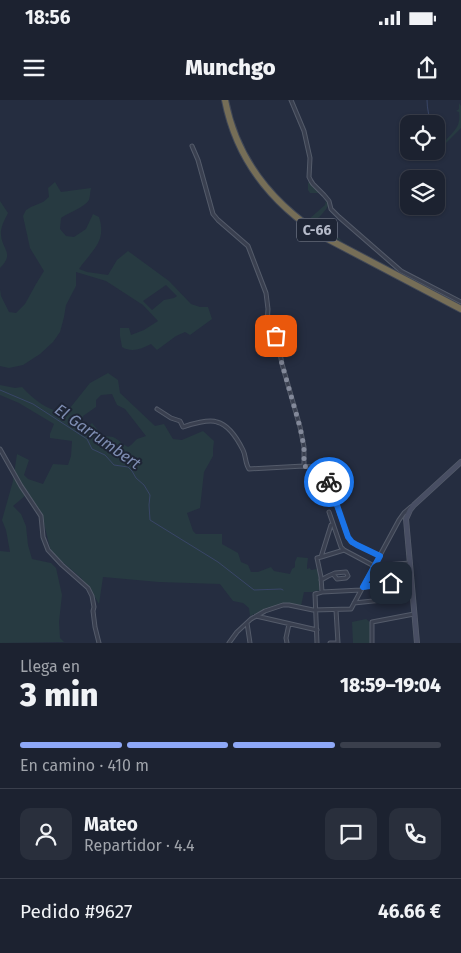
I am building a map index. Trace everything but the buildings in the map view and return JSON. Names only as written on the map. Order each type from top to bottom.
[{"type":"highway","name":"C-66","points":[[226,100],[236,140],[250,166],[265,187],[290,213],[326,238],[461,308]]},
{"type":"highway","name":"C-66","points":[[226,100],[236,131],[248,158],[267,185],[292,211],[310,226],[461,308]]},
{"type":"main road","points":[[417,643],[406,517],[414,505],[461,462]]},
{"type":"street","points":[[291,100],[304,131],[310,158],[309,177],[312,184],[329,201],[331,209],[401,271],[461,302]]},
{"type":"street","points":[[192,146],[198,160],[213,214],[248,246],[266,293],[267,324],[275,332],[300,427],[304,447],[304,466]]},
{"type":"street","points":[[156,409],[180,421],[183,427],[197,423],[212,422],[218,422],[226,427],[232,432],[243,451],[246,465],[249,469],[304,466],[322,468],[333,492],[348,537],[352,542],[380,556]]},
{"type":"street","points":[[0,449],[20,486],[41,516],[43,537],[48,550],[88,588],[92,596],[95,627],[99,643]]},
{"type":"street","points":[[329,512],[341,547],[344,550],[374,566],[410,563]]},
{"type":"street","points":[[229,643],[237,632],[256,616],[286,604],[316,610],[351,609],[399,520],[406,517]]},
{"type":"street","points":[[322,592],[319,558],[333,524]]},
{"type":"street","points":[[319,558],[344,550]]},
{"type":"street","points":[[321,580],[333,574]]},
{"type":"street","points":[[317,643],[315,596],[317,593],[391,583],[392,599],[354,603]]},
{"type":"street","points":[[330,643],[338,643],[336,610]]},
{"type":"street","points":[[372,643],[372,622],[414,614]]},
{"type":"street","points":[[256,616],[316,630]]},
{"type":"street","points":[[247,623],[250,643]]},
{"type":"street","points":[[287,643],[286,638],[289,624]]},
{"type":"shaded area","points":[[459,103],[461,106],[461,128],[445,144],[445,140],[458,124],[459,112],[456,111],[459,109]]},
{"type":"shaded area","points":[[55,182],[61,192],[91,188],[87,203],[61,218],[60,229],[66,236],[74,237],[86,229],[93,214],[99,217],[101,226],[100,239],[79,269],[108,275],[117,260],[128,251],[169,281],[191,304],[208,307],[212,319],[190,335],[185,332],[176,336],[157,350],[151,344],[136,350],[126,349],[122,347],[120,328],[129,328],[131,335],[144,330],[158,321],[143,305],[106,281],[76,272],[76,286],[66,305],[60,332],[53,342],[40,354],[23,365],[9,368],[0,366],[0,289],[1,296],[9,312],[16,313],[25,304],[44,271],[30,248],[23,216],[26,210],[49,197],[48,188]],"holes":[[[166,285],[177,296],[164,300],[152,310],[143,301]]]},
{"type":"shaded area","points":[[308,182],[321,193],[327,200],[328,203],[325,210],[312,224],[308,220],[325,205],[326,200],[319,193],[310,193]]},
{"type":"shaded area","points":[[0,201],[8,213],[1,232],[7,259],[0,268]]},
{"type":"shaded area","points":[[320,217],[327,232],[344,243],[314,225]]},
{"type":"shaded area","points":[[108,373],[118,380],[120,393],[155,426],[164,424],[173,439],[182,440],[203,431],[214,441],[213,456],[204,472],[200,508],[187,513],[193,531],[196,534],[222,534],[222,544],[238,553],[241,562],[248,565],[251,572],[258,572],[271,567],[274,571],[290,574],[295,567],[297,557],[308,558],[307,569],[322,568],[324,590],[304,592],[301,606],[294,604],[281,605],[250,616],[249,608],[243,603],[233,601],[220,584],[159,582],[103,577],[99,604],[81,578],[51,552],[41,512],[26,495],[13,506],[21,514],[26,526],[32,559],[51,563],[56,568],[62,595],[59,622],[60,638],[64,642],[0,643],[0,551],[10,552],[2,520],[13,481],[17,454],[29,460],[24,475],[28,479],[43,484],[53,464],[68,465],[72,441],[50,438],[54,424],[19,403],[0,395],[0,385],[15,388],[22,387],[42,404],[53,410],[66,413],[90,383]],"holes":[[[112,394],[117,405],[125,409],[146,436],[137,439],[128,447],[113,437],[105,436],[92,423],[88,427],[82,424],[83,416],[96,407],[96,400],[101,395]]]},
{"type":"shaded area","points":[[366,619],[370,622],[370,643],[353,643],[352,622]]},
{"type":"waterway","points":[[427,100],[429,115]]},
{"type":"waterway","name":"El Garrumbert","points":[[0,390],[33,404],[87,439],[92,449],[105,455],[114,465],[128,467],[150,495],[150,520],[218,562],[254,590],[283,590]]},
{"type":"way so far","points":[[276,336],[300,427],[304,447],[304,466],[322,468],[329,482]]},
{"type":"route","points":[[329,482],[348,537],[357,545],[380,556],[363,587],[391,583]]}]
